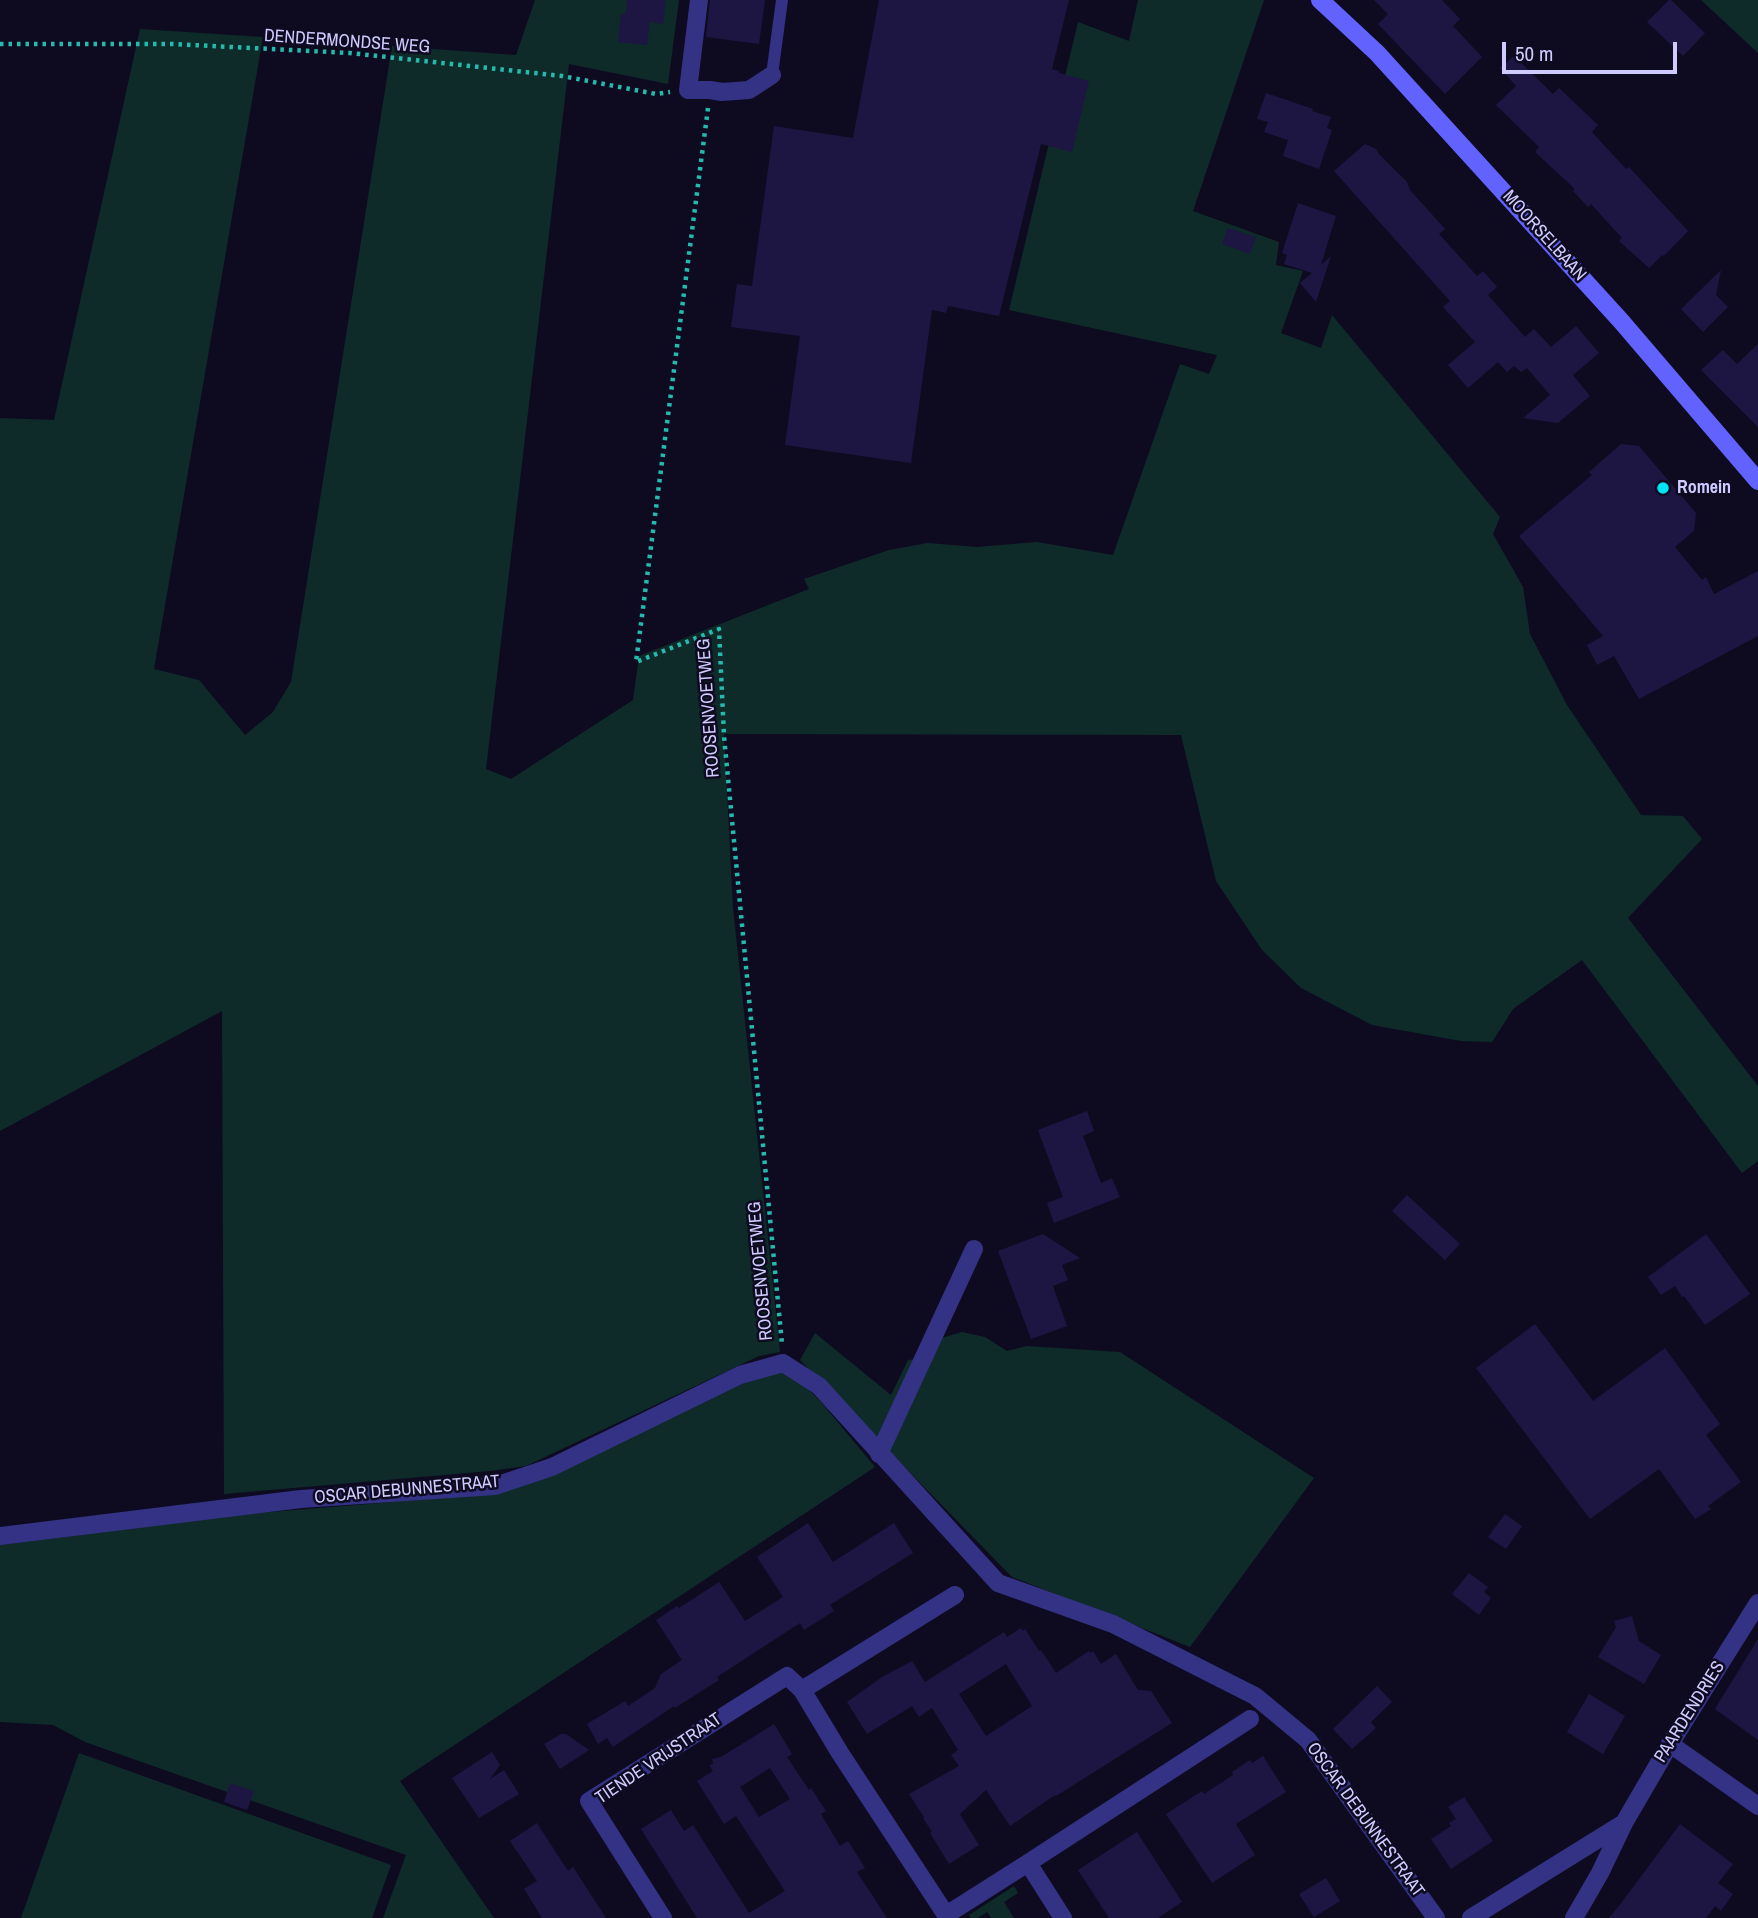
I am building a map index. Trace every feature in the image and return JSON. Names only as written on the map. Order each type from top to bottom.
[{"type":"main road","name":"MOORSELBAAN","points":[[1320,0],[1377,53],[1621,321],[1758,481]]},
{"type":"street","points":[[699,0],[688,90],[749,90],[772,75]]},
{"type":"street","points":[[879,1454],[974,1249]]},
{"type":"street","name":"OSCAR DEBUNNESTRAAT","points":[[0,1536],[301,1499],[495,1486],[552,1466],[740,1375],[783,1363],[819,1386],[998,1583],[1113,1624],[1255,1696],[1308,1740],[1436,1918]]},
{"type":"street","points":[[955,1595],[802,1690],[947,1916],[1250,1719]]},
{"type":"street","name":"PAARDENDRIES","points":[[1574,1918],[1600,1873],[1624,1822],[1758,1603]]},
{"type":"street","name":"TIENDE VRIJSTRAAT","points":[[663,1918],[589,1801],[787,1676],[802,1690]]},
{"type":"street","points":[[1670,1744],[1758,1806]]},
{"type":"street","name":"PAARDENDRIES","points":[[1476,1917],[1624,1822]]},
{"type":"street","points":[[1028,1863],[1063,1918]]},
{"type":"lane","points":[[772,75],[782,0]]},
{"type":"path","name":"DENDERMONDSE WEG","points":[[0,44],[172,44],[350,53],[562,76],[656,94],[688,90]]},
{"type":"path","name":"ROOSENVOETWEG","points":[[710,90],[636,662],[719,629],[724,736],[783,1363]]},
{"type":"green space","points":[[535,0],[679,0],[668,84],[569,64],[486,769],[511,779],[633,700],[639,656],[809,589],[804,579],[889,550],[928,543],[977,547],[1037,542],[1113,555],[1180,364],[1209,374],[1217,355],[1009,310],[1078,22],[1129,41],[1138,0],[1264,0],[1193,211],[1279,242],[1276,265],[1303,271],[1281,333],[1321,348],[1332,315],[1500,517],[1493,534],[1523,587],[1530,634],[1567,705],[1641,815],[1683,816],[1702,839],[1628,918],[1758,1086],[1758,1161],[1742,1173],[1582,960],[1513,1009],[1492,1042],[1461,1041],[1372,1025],[1301,988],[1262,950],[1216,881],[1181,735],[724,734],[733,908],[780,1352],[759,1356],[526,1466],[224,1494],[222,1011],[0,1131],[0,418],[54,420],[140,29],[263,37],[154,669],[199,680],[245,735],[273,712],[291,682],[392,46],[516,55]]},
{"type":"green space","points":[[1701,0],[1758,0],[1758,53]]},
{"type":"green space","points":[[962,1332],[985,1337],[1007,1351],[1027,1346],[1120,1352],[1314,1478],[1190,1647],[1012,1577],[800,1360],[815,1333],[891,1395],[908,1360],[918,1359],[938,1339]]},
{"type":"green space","points":[[765,1373],[783,1373],[801,1382],[875,1467],[400,1781],[494,1918],[383,1918],[406,1855],[85,1742],[53,1725],[0,1722],[0,1545],[234,1515],[501,1493]]},
{"type":"green space","points":[[79,1753],[391,1865],[372,1918],[21,1918]]},
{"type":"green space","points":[[1014,1886],[1018,1893],[1004,1902],[1014,1918],[991,1918],[987,1912],[978,1918],[971,1918],[969,1915]]},
{"type":"building","points":[[627,0],[666,0],[663,24],[650,22],[647,45],[618,42],[621,14],[625,14]]},
{"type":"building","points":[[710,0],[765,0],[759,44],[706,37]]},
{"type":"building","points":[[879,0],[1069,0],[1052,69],[1089,81],[1072,152],[1041,144],[999,316],[948,306],[946,313],[932,310],[911,463],[785,445],[800,336],[731,327],[737,284],[752,286],[774,126],[853,138]]},
{"type":"building","points":[[1374,0],[1442,0],[1460,19],[1453,26],[1482,57],[1445,94],[1378,24],[1388,14]]},
{"type":"building","points":[[1669,0],[1705,33],[1683,56],[1647,22]]},
{"type":"building","points":[[1514,56],[1553,94],[1559,88],[1598,125],[1592,132],[1626,169],[1629,167],[1688,231],[1649,268],[1619,241],[1622,238],[1591,204],[1588,207],[1573,191],[1575,189],[1535,152],[1539,147],[1496,105],[1516,86],[1500,68]]},
{"type":"building","points":[[1266,93],[1331,117],[1327,128],[1332,130],[1319,169],[1283,156],[1288,140],[1264,132],[1268,122],[1257,119]]},
{"type":"building","points":[[1365,144],[1376,149],[1407,182],[1410,190],[1445,229],[1439,234],[1477,276],[1483,271],[1497,287],[1488,295],[1525,337],[1534,329],[1551,347],[1576,326],[1599,353],[1573,375],[1590,396],[1558,423],[1523,418],[1550,395],[1527,368],[1521,372],[1514,366],[1507,372],[1498,362],[1468,388],[1448,365],[1475,342],[1443,307],[1450,301],[1334,171]]},
{"type":"building","points":[[1298,203],[1336,216],[1321,265],[1331,256],[1316,302],[1300,283],[1312,273],[1284,264],[1287,255],[1282,253]]},
{"type":"building","points":[[1228,228],[1256,237],[1250,254],[1222,244]]},
{"type":"building","points":[[1721,270],[1716,295],[1728,307],[1703,332],[1681,309]]},
{"type":"building","points":[[1758,344],[1758,427],[1701,370],[1723,350],[1737,364]]},
{"type":"building","points":[[1621,444],[1639,446],[1696,513],[1694,531],[1675,547],[1702,580],[1706,577],[1714,594],[1758,571],[1758,636],[1639,699],[1614,656],[1597,665],[1587,645],[1603,636],[1519,536],[1592,475],[1589,472]]},
{"type":"building","points":[[1087,1111],[1094,1131],[1083,1136],[1101,1183],[1112,1178],[1120,1197],[1054,1223],[1047,1203],[1063,1197],[1038,1130]]},
{"type":"building","points":[[1407,1195],[1460,1244],[1445,1260],[1392,1211]]},
{"type":"building","points":[[1043,1234],[1080,1258],[1062,1265],[1068,1280],[1053,1286],[1067,1326],[1031,1339],[998,1251]]},
{"type":"building","points":[[1706,1234],[1750,1294],[1705,1325],[1675,1286],[1661,1295],[1648,1277]]},
{"type":"building","points":[[1535,1324],[1593,1401],[1665,1348],[1720,1424],[1706,1435],[1741,1482],[1708,1506],[1711,1509],[1695,1519],[1659,1469],[1590,1519],[1476,1368]]},
{"type":"building","points":[[1505,1514],[1522,1526],[1506,1549],[1488,1537]]},
{"type":"building","points":[[808,1523],[833,1562],[894,1523],[913,1553],[830,1605],[834,1611],[804,1630],[800,1623],[717,1677],[719,1680],[613,1747],[607,1738],[598,1744],[587,1724],[625,1701],[628,1706],[655,1688],[661,1674],[682,1660],[656,1620],[719,1582],[745,1621],[783,1597],[757,1557]]},
{"type":"building","points":[[1469,1573],[1488,1587],[1484,1592],[1491,1598],[1479,1615],[1452,1594]]},
{"type":"building","points":[[1632,1616],[1639,1641],[1661,1655],[1644,1684],[1598,1657],[1616,1627],[1614,1621]]},
{"type":"building","points":[[1021,1628],[1023,1631],[1025,1629],[1056,1673],[1089,1651],[1093,1651],[1101,1664],[1116,1654],[1138,1690],[1151,1691],[1172,1723],[1010,1826],[986,1790],[960,1814],[979,1845],[949,1864],[909,1794],[959,1766],[951,1755],[958,1750],[932,1708],[919,1717],[912,1706],[867,1734],[847,1702],[882,1677],[912,1661],[925,1682],[1004,1632],[1007,1637]],"holes":[[[1006,1664],[1032,1706],[986,1736],[959,1694]]]},
{"type":"building","points":[[1758,1639],[1758,1740],[1715,1709]]},
{"type":"building","points":[[1377,1686],[1392,1702],[1371,1722],[1376,1728],[1352,1749],[1333,1729]]},
{"type":"building","points":[[1589,1694],[1625,1716],[1603,1754],[1567,1732]]},
{"type":"building","points":[[774,1724],[792,1754],[787,1757],[826,1811],[821,1814],[840,1846],[848,1841],[865,1868],[857,1872],[887,1918],[697,1918],[641,1829],[671,1810],[684,1831],[693,1825],[749,1913],[785,1891],[736,1816],[724,1824],[697,1781],[713,1771],[709,1765],[713,1764],[712,1759],[721,1757]],"holes":[[[770,1768],[790,1799],[759,1817],[740,1787]]]},
{"type":"building","points":[[566,1734],[589,1750],[560,1769],[544,1744]]},
{"type":"building","points":[[492,1752],[500,1765],[490,1779],[504,1770],[519,1794],[479,1818],[452,1778]]},
{"type":"building","points":[[1263,1756],[1286,1792],[1236,1824],[1255,1855],[1212,1883],[1166,1814],[1202,1791],[1204,1794],[1250,1760],[1252,1763]]},
{"type":"building","points":[[230,1783],[254,1791],[247,1810],[224,1802]]},
{"type":"building","points":[[1464,1797],[1493,1841],[1451,1869],[1431,1839],[1451,1826],[1449,1823],[1456,1819],[1448,1807]]},
{"type":"building","points":[[537,1823],[568,1871],[573,1867],[606,1918],[542,1918],[524,1889],[537,1881],[510,1841]]},
{"type":"building","points":[[1680,1824],[1733,1864],[1718,1883],[1733,1894],[1721,1911],[1715,1906],[1706,1918],[1609,1918],[1622,1902]]},
{"type":"building","points":[[1137,1832],[1182,1902],[1158,1918],[1109,1918],[1078,1870]]},
{"type":"building","points":[[1326,1878],[1340,1901],[1314,1917],[1299,1894]]},
{"type":"place","name":"Romein","points":[[1663,488]]}]
